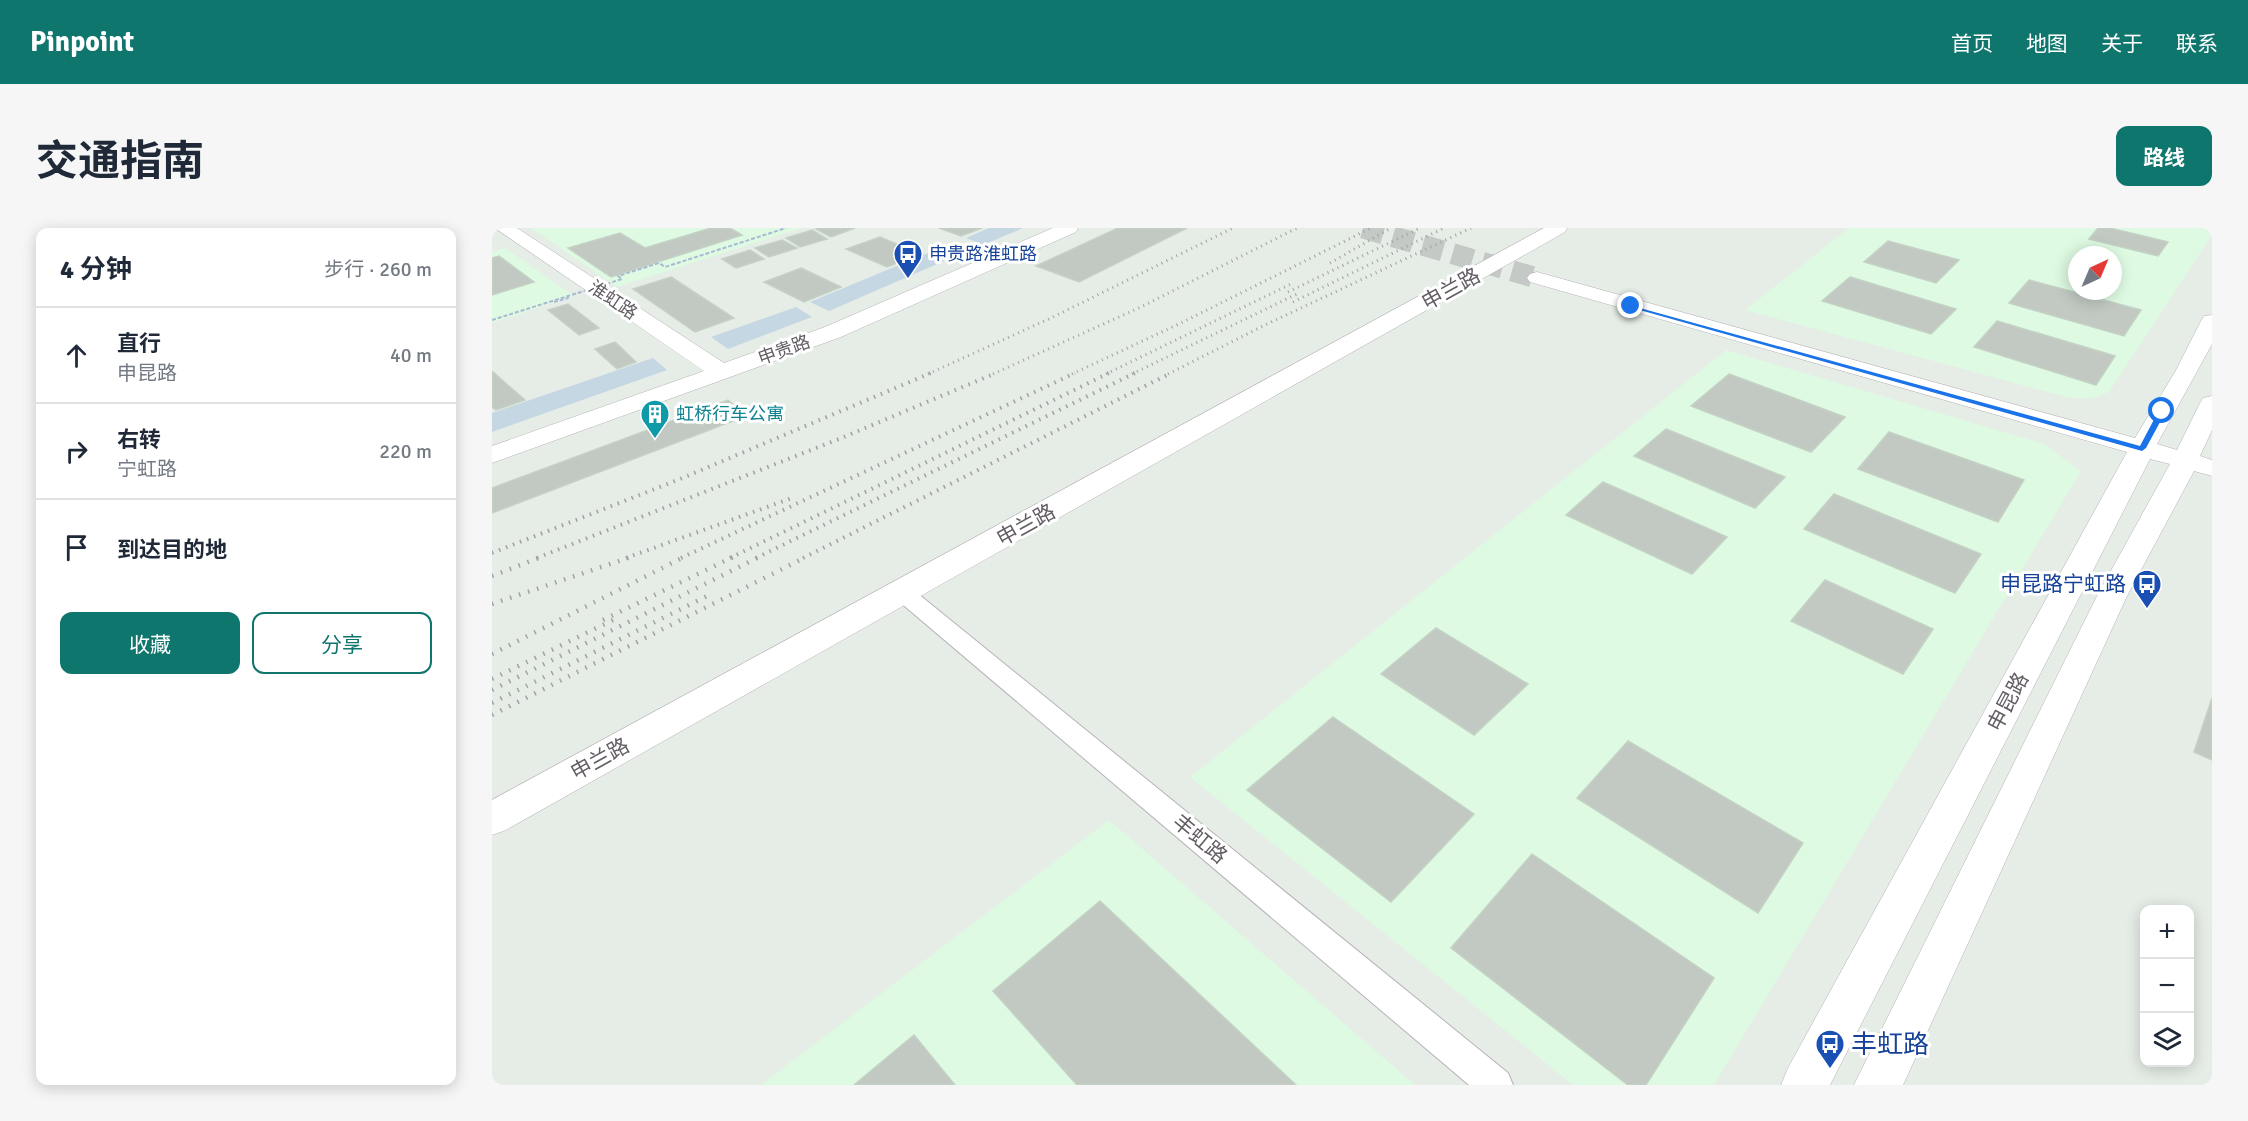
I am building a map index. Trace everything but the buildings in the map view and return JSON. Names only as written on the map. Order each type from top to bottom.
[{"type":"main road","name":"淮虹路","points":[[504,228],[715,368]]},
{"type":"main road","name":"申贵路","points":[[492,455],[715,368],[1044,228]]},
{"type":"main road","name":"申贵路","points":[[492,440],[833,332],[1069,228]]},
{"type":"main road","name":"申兰路","points":[[492,819],[1558,228]]},
{"type":"main road","points":[[1540,275],[2200,456]]},
{"type":"main road","name":"申昆路","points":[[1805,1085],[2146,442],[2187,372],[2212,321]]},
{"type":"main road","points":[[1878,1085],[2112,596],[2172,489],[2200,456],[2212,403]]},
{"type":"street","name":"丰虹路","points":[[903,593],[1496,1085]]},
{"type":"path","points":[[492,320],[622,279],[618,276],[658,263],[665,267],[786,228]]},
{"type":"path","points":[[554,302],[568,298],[566,296]]},
{"type":"shaded area","points":[[531,228],[802,228],[617,287]]},
{"type":"shaded area","points":[[989,228],[1023,228],[983,245],[966,238]]},
{"type":"shaded area","points":[[1849,228],[2212,228],[2212,235],[2109,392],[2093,398],[2070,398],[1745,310]]},
{"type":"shaded area","points":[[505,248],[574,296],[492,323],[492,252]]},
{"type":"shaded area","points":[[940,248],[958,255],[829,311],[810,302]]},
{"type":"shaded area","points":[[796,307],[812,317],[728,349],[711,337]]},
{"type":"shaded area","points":[[1726,350],[2044,444],[2081,471],[1714,1085],[1573,1085],[1190,777]]},
{"type":"shaded area","points":[[653,358],[667,370],[492,432],[492,413]]},
{"type":"shaded area","points":[[1109,820],[1415,1085],[761,1085]]},
{"type":"tunnel","points":[[1363,228],[1537,278]]},
{"type":"railway","points":[[928,374],[1051,318],[1233,228]]},
{"type":"railway","points":[[993,374],[1141,307],[1297,228]]},
{"type":"railway","points":[[1072,374],[1181,323],[1371,228]]},
{"type":"railway","points":[[1330,263],[1391,228]]},
{"type":"railway","points":[[1288,292],[1420,228]]},
{"type":"railway","points":[[1293,302],[1444,228]]},
{"type":"railway","points":[[1168,374],[1267,324],[1471,228]]},
{"type":"railway","points":[[1106,374],[1293,283]]},
{"type":"railway","points":[[1132,374],[1299,293]]},
{"type":"railway","points":[[492,553],[680,479],[931,373]]},
{"type":"railway","points":[[537,558],[839,439],[996,373]]},
{"type":"railway","points":[[681,558],[1075,373]]},
{"type":"railway","points":[[730,558],[1109,373]]},
{"type":"railway","points":[[756,558],[1135,373]]},
{"type":"railway","points":[[803,558],[1171,373]]},
{"type":"railway","points":[[626,558],[792,498]]},
{"type":"railway","points":[[492,576],[541,557]]},
{"type":"railway","points":[[492,604],[631,557]]},
{"type":"railway","points":[[492,654],[684,557]]},
{"type":"railway","points":[[603,620],[733,557]]},
{"type":"railway","points":[[492,690],[759,557]]},
{"type":"railway","points":[[492,715],[806,557]]},
{"type":"railway","points":[[492,703],[711,594]]},
{"type":"railway","points":[[492,679],[613,620]]},
{"type":"place","name":"申贵路淮虹路","points":[[908,280]]},
{"type":"place","name":"虹桥行车公寓","points":[[655,440]]},
{"type":"place","name":"申昆路宁虹路","points":[[2147,610]]},
{"type":"place","name":"丰虹路","points":[[1830,1070]]},
{"type":"route","points":[[1631,306],[2142,448],[2162,411]]}]
